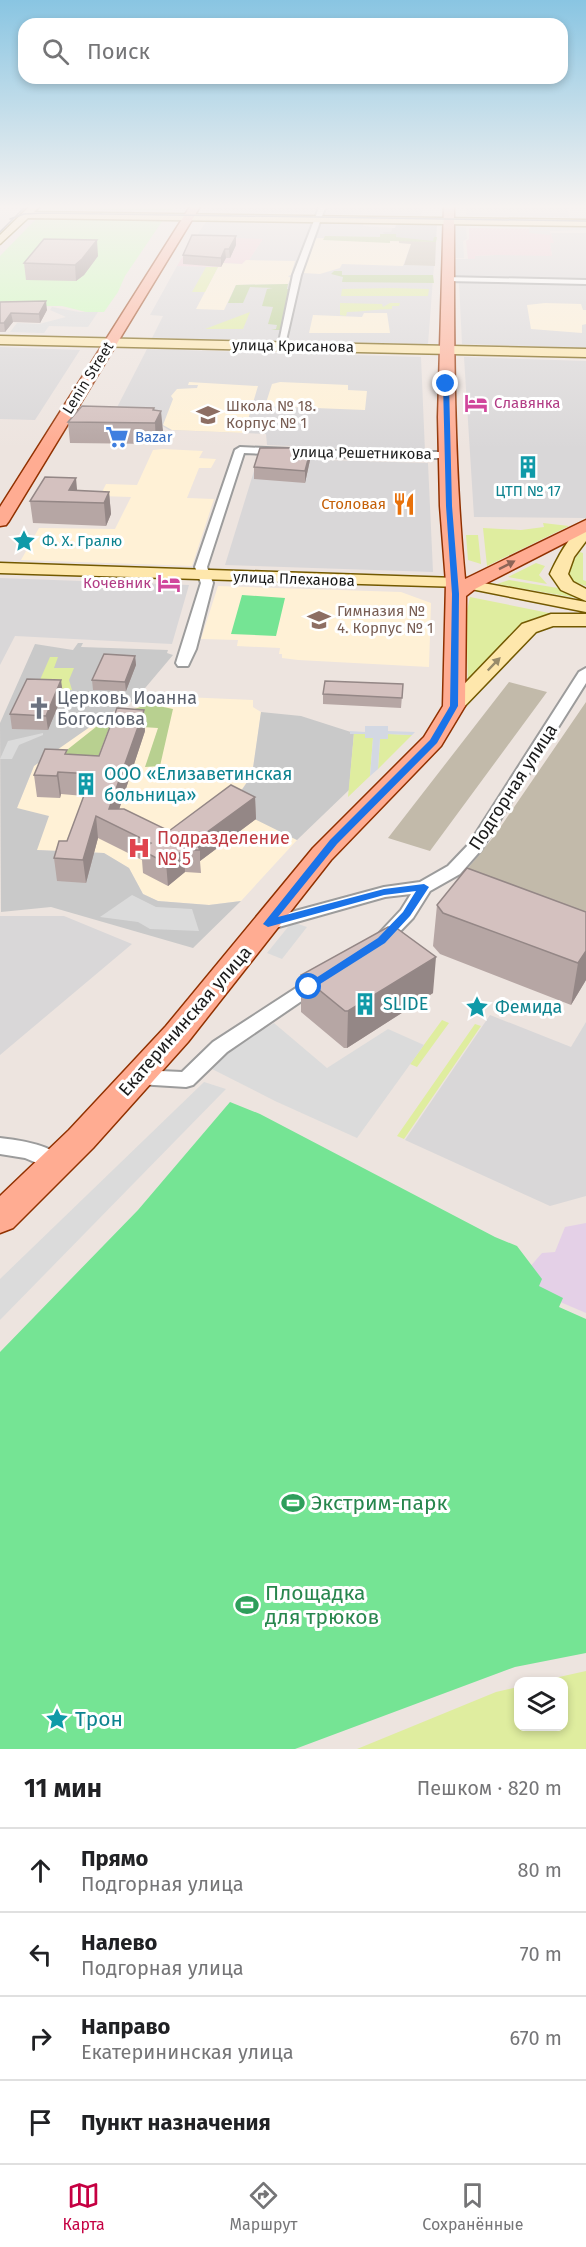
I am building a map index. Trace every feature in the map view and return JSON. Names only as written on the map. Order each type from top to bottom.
[{"type":"main road","name":"Lenin Street","points":[[0,500],[141,287]]},
{"type":"main road","name":"Екатерининская улица","points":[[0,1218],[138,1077],[199,1008],[333,842],[434,741],[454,706],[460,588],[448,455],[447,287]]},
{"type":"main road","name":"улица Крисанова","points":[[0,340],[586,353]]},
{"type":"main road","name":"Lenin Street","points":[[0,521],[105,343]]},
{"type":"main road","points":[[460,588],[586,525]]},
{"type":"main road","points":[[586,530],[566,557],[559,574],[561,581],[567,586],[586,596]]},
{"type":"main road","name":"улица Плеханова","points":[[0,568],[460,588],[586,607]]},
{"type":"main road","points":[[454,706],[530,628],[551,620],[586,620]]},
{"type":"street","points":[[281,345],[294,287]]},
{"type":"street","name":"улица Решетникова","points":[[204,576],[201,567],[240,450],[448,455]]},
{"type":"street","points":[[183,663],[207,583],[204,576]]},
{"type":"street","name":"Подгорная улица","points":[[268,924],[384,892],[424,887],[454,870],[469,856],[586,672]]},
{"type":"street","name":"Подгорная улица","points":[[367,951],[382,940],[406,914],[424,887]]},
{"type":"street","points":[[138,1077],[186,1080],[220,1047],[335,971]]},
{"type":"street","points":[[0,1146],[28,1150],[56,1163]]},
{"type":"shaded area","points":[[166,287],[432,287],[428,344],[152,338],[163,316],[150,315]]},
{"type":"shaded area","points":[[208,287],[235,287],[224,310],[196,309]]},
{"type":"shaded area","points":[[459,287],[586,287],[586,348],[462,344]]},
{"type":"shaded area","points":[[581,304],[583,310],[586,310],[586,324],[582,325],[582,333],[531,329],[527,305]]},
{"type":"shaded area","points":[[52,307],[79,312],[98,312],[88,327],[49,326],[44,333],[10,332],[17,323],[39,324],[66,317],[50,310]]},
{"type":"shaded area","points":[[364,313],[387,313],[390,333],[309,333],[313,315],[362,317]]},
{"type":"shaded area","points":[[0,347],[80,350],[35,420],[0,419]]},
{"type":"shaded area","points":[[147,349],[421,357],[425,452],[267,445],[266,434],[169,430],[159,424],[110,421]]},
{"type":"shaded area","points":[[464,357],[586,361],[586,518],[474,517]]},
{"type":"shaded area","name":"Школа № 18. Корпус № 1","points":[[189,382],[258,386],[244,433],[172,430],[163,425],[173,399],[171,396],[177,389],[197,388],[198,385],[188,385]]},
{"type":"shaded area","points":[[280,382],[348,385],[348,390],[367,391],[365,410],[265,406],[272,384]]},
{"type":"shaded area","points":[[153,450],[203,451],[199,458],[216,459],[211,468],[199,468],[187,498],[214,499],[192,566],[21,560],[39,528],[115,529],[131,497],[100,496],[106,484],[137,485]]},
{"type":"shaded area","points":[[258,458],[428,463],[433,572],[225,565]]},
{"type":"shaded area","points":[[0,578],[189,585],[172,644],[15,636],[0,665]]},
{"type":"shaded area","name":"Гимназия № 4. Корпус № 1","points":[[218,586],[401,592],[431,603],[429,667],[298,660],[282,658],[282,654],[279,654],[280,648],[237,646],[238,640],[201,639]]},
{"type":"shaded area","points":[[78,643],[83,643],[81,647],[168,650],[167,653],[173,655],[135,700],[107,715],[34,766],[17,808],[49,816],[37,850],[104,853],[129,868],[143,894],[158,901],[209,905],[241,901],[193,948],[51,907],[1,912],[0,723],[35,644],[73,650]]},
{"type":"shaded area","points":[[509,682],[547,692],[430,851],[388,838]]},
{"type":"shaded area","points":[[161,696],[253,700],[253,707],[261,712],[252,775],[230,806],[297,840],[241,901],[209,905],[158,901],[143,894],[129,868],[104,853],[37,850],[17,808],[34,766],[107,715],[149,704]]},
{"type":"shaded area","points":[[586,702],[586,914],[464,873],[495,835]]},
{"type":"shaded area","points":[[261,712],[301,716],[354,733],[349,790],[297,840],[230,807],[252,775]]},
{"type":"shaded area","points":[[365,726],[388,726],[388,731],[415,732],[412,735],[388,734],[388,739],[380,739],[378,769],[370,776],[373,738],[365,738],[365,734],[350,734],[350,731],[365,732]]},
{"type":"shaded area","points":[[43,733],[19,745],[12,759],[0,759],[8,741]]},
{"type":"shaded area","points":[[132,895],[156,907],[192,909],[199,931],[150,929],[138,922],[100,917]]},
{"type":"shaded area","points":[[0,916],[64,916],[132,944],[0,1055]]},
{"type":"shaded area","points":[[292,922],[307,927],[282,959],[267,953]]},
{"type":"shaded area","points":[[490,1015],[571,1047],[586,1022],[586,1196],[550,1206],[405,1140]]},
{"type":"shaded area","points":[[274,1023],[327,1068],[388,1029],[424,1045],[357,1138],[275,1101],[212,1069],[224,1053]]},
{"type":"shaded area","points":[[204,1082],[226,1089],[0,1320],[0,1279]]},
{"type":"shaded area","points":[[586,1223],[586,1313],[516,1283],[542,1253],[555,1252],[565,1227]]},
{"type":"green space","points":[[0,287],[120,287],[104,312],[86,312],[62,306],[0,306]]},
{"type":"green space","points":[[195,287],[208,287],[205,292],[192,292]]},
{"type":"green space","points":[[235,287],[287,287],[287,289],[292,289],[281,330],[271,330],[276,329],[277,325],[268,324],[273,307],[262,306],[267,289],[273,288],[250,287],[243,303],[228,303]]},
{"type":"green space","points":[[342,289],[429,289],[428,296],[341,296]]},
{"type":"green space","points":[[340,303],[382,304],[383,307],[390,303],[400,303],[399,306],[392,306],[392,309],[347,312],[346,316],[340,315]]},
{"type":"green space","points":[[250,312],[243,329],[205,329]]},
{"type":"green space","points":[[543,523],[569,526],[487,566],[483,528],[521,530],[544,527]]},
{"type":"green space","points":[[466,535],[478,535],[481,564],[468,560]]},
{"type":"green space","points":[[580,552],[583,553],[583,580],[586,581],[586,586],[572,581],[567,576],[569,567]]},
{"type":"green space","points":[[536,563],[545,566],[539,575],[547,584],[508,577]]},
{"type":"green space","points":[[509,580],[564,589],[577,598],[497,584]]},
{"type":"green space","points":[[242,595],[285,598],[276,636],[231,634]]},
{"type":"green space","points":[[470,597],[554,614],[534,618],[521,626],[468,686],[466,616]]},
{"type":"green space","points":[[50,657],[58,657],[54,668],[74,668],[69,680],[72,690],[36,689]]},
{"type":"green space","points":[[149,704],[173,709],[160,766],[145,767],[158,728],[110,725],[97,760],[53,761],[106,719]]},
{"type":"green space","points":[[354,733],[365,734],[373,738],[370,776],[348,797]]},
{"type":"green space","points":[[388,734],[412,735],[378,769],[380,739]]},
{"type":"green space","points":[[442,1020],[449,1023],[417,1067],[410,1064]]},
{"type":"green space","points":[[475,1024],[481,1026],[404,1139],[397,1136]]},
{"type":"green space","name":"Экстрим-парк","points":[[230,1102],[260,1114],[495,1237],[517,1246],[542,1279],[539,1286],[563,1298],[559,1307],[586,1319],[586,1653],[515,1667],[295,1749],[0,1749],[0,1352],[138,1210]]},
{"type":"green space","points":[[586,1671],[586,1749],[357,1749],[496,1692],[514,1688],[514,1731],[568,1731],[568,1677],[559,1677]]},
{"type":"building","points":[[46,301],[39,314],[11,313],[4,323],[0,323],[0,302]]},
{"type":"building","points":[[82,406],[154,408],[153,410],[161,411],[155,423],[68,422]]},
{"type":"building","points":[[260,448],[311,448],[305,471],[254,467]]},
{"type":"building","points":[[45,477],[76,478],[69,490],[109,492],[104,503],[30,501]]},
{"type":"building","points":[[104,654],[135,656],[125,682],[92,680]]},
{"type":"building","points":[[27,679],[61,680],[46,716],[10,714]]},
{"type":"building","points":[[325,681],[403,684],[402,698],[323,694]]},
{"type":"building","points":[[117,708],[144,710],[109,809],[124,809],[169,831],[231,785],[255,797],[195,841],[200,850],[184,850],[166,863],[141,850],[151,843],[96,816],[83,860],[54,858],[59,841],[67,841],[92,774],[58,772],[57,776],[34,775],[45,749],[67,750],[65,754],[99,756]]},
{"type":"building","points":[[467,868],[586,912],[586,951],[578,963],[443,913],[437,905]]},
{"type":"building","points":[[388,927],[395,927],[436,957],[348,1011],[345,1011],[301,975]]},
{"type":"place","name":"Славянка","points":[[476,403]]},
{"type":"place","name":"Школа № 18. Корпус № 1","points":[[208,415]]},
{"type":"place","name":"Bazar","points":[[117,437]]},
{"type":"place","name":"ЦТП № 17","points":[[528,467]]},
{"type":"place","name":"Столовая","points":[[404,504]]},
{"type":"place","name":"Ф. Х. Гралю","points":[[24,541]]},
{"type":"place","name":"Кочевник","points":[[169,583]]},
{"type":"place","name":"Гимназия № 4. Корпус № 1","points":[[319,620]]},
{"type":"place","name":"Церковь Иоанна Богослова","points":[[39,708]]},
{"type":"place","name":"ООО «Елизаветинская больница»","points":[[86,784]]},
{"type":"place","name":"Подразделение № 5","points":[[139,848]]},
{"type":"place","name":"SLIDE","points":[[365,1004]]},
{"type":"place","name":"Фемида","points":[[477,1007]]},
{"type":"place","name":"Экстрим-парк","points":[[293,1503]]},
{"type":"place","name":"Площадка для трюков","points":[[247,1605]]},
{"type":"place","name":"Трон","points":[[57,1719]]},
{"type":"route","points":[[309,987],[382,940],[414,904],[424,887],[384,892],[268,924],[322,854],[434,741],[454,706],[456,594],[449,506],[446,384]]}]
